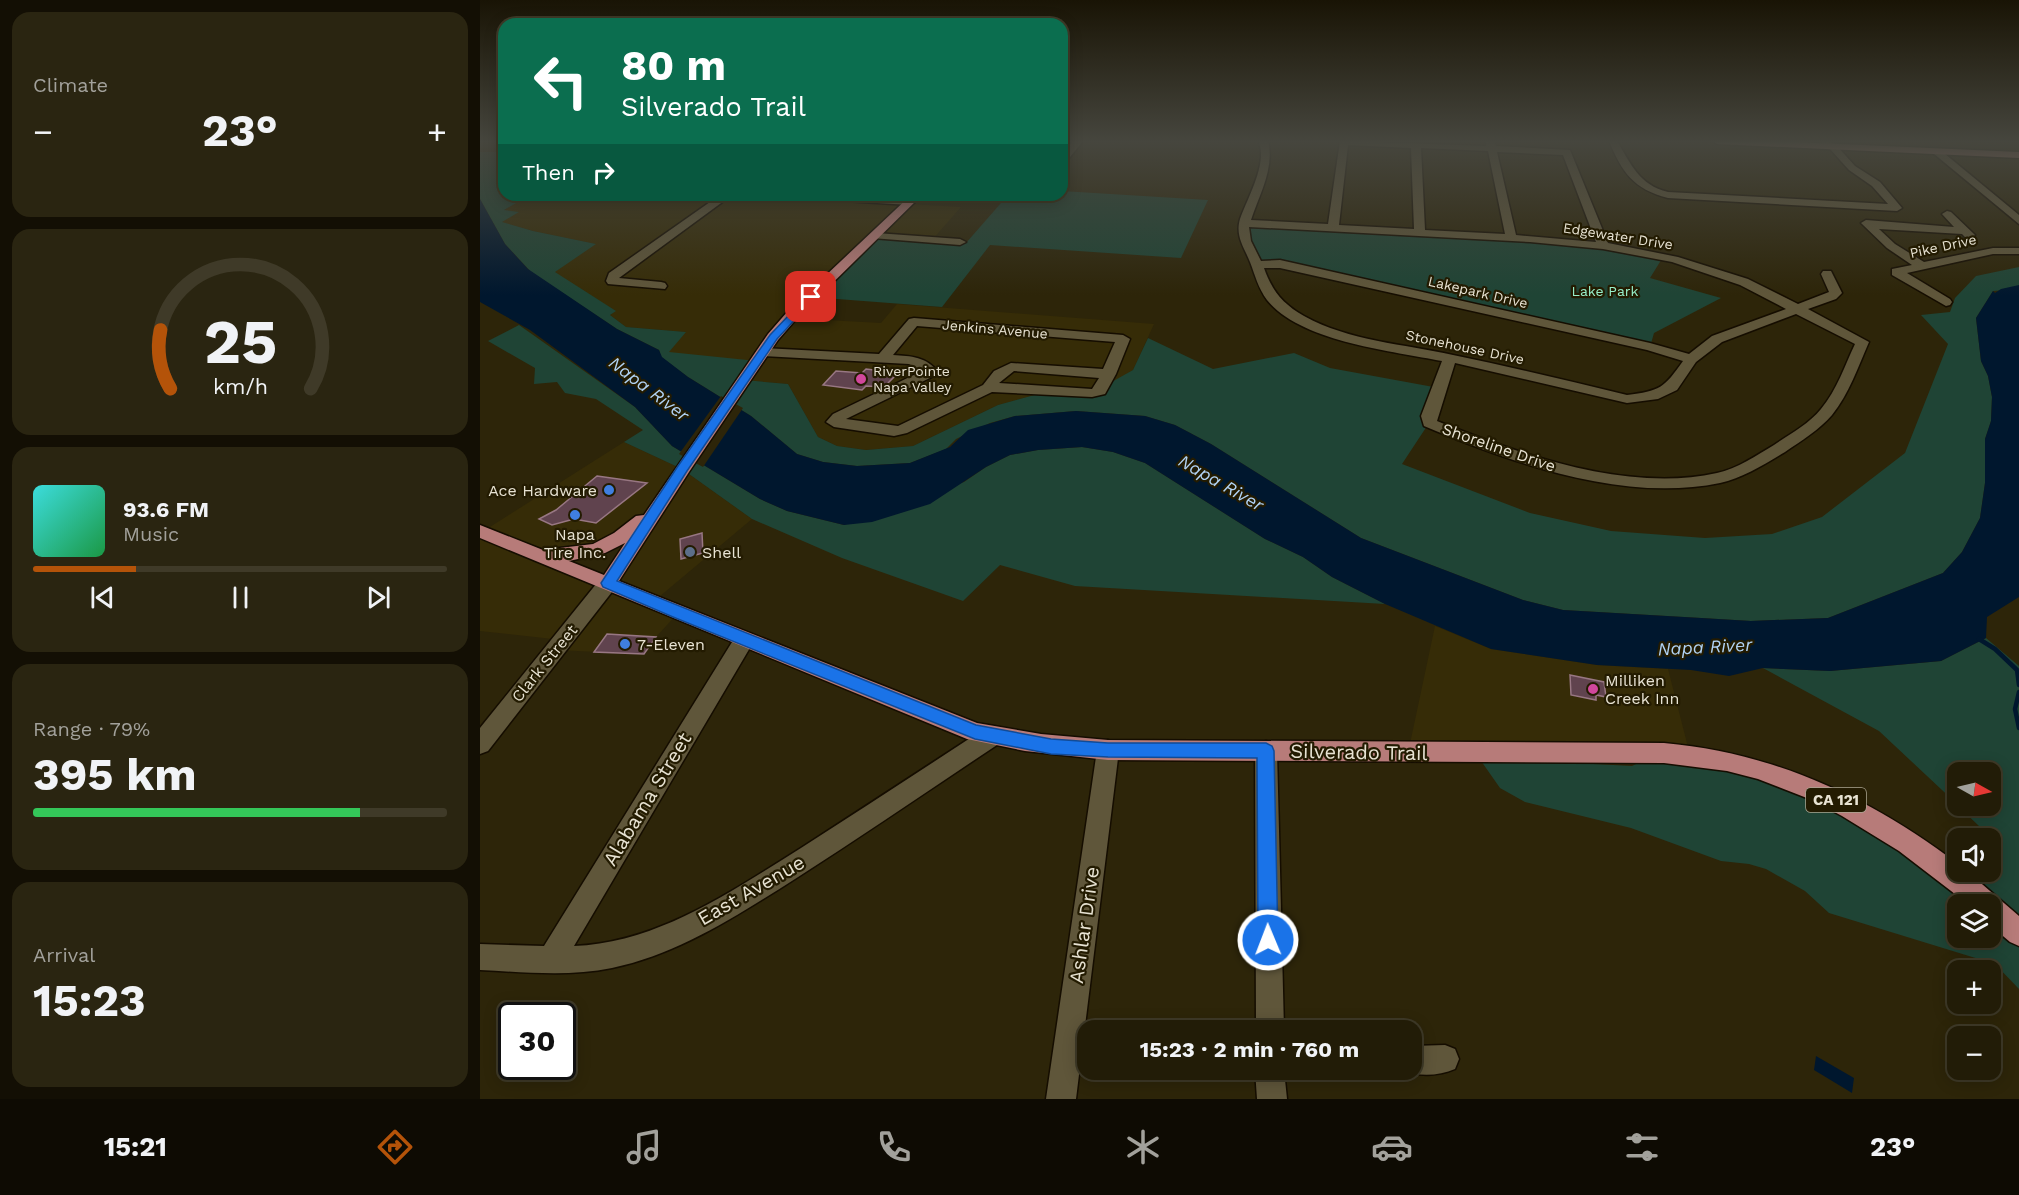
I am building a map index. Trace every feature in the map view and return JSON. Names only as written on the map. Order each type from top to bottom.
[{"type":"main road","points":[[608,583],[682,469],[763,352],[794,314],[911,201]]},
{"type":"main road","points":[[537,555],[573,555],[605,547],[640,523],[662,500]]},
{"type":"main road","name":"Silverado Trail","points":[[480,531],[975,732],[1051,746],[1108,750],[1507,754],[1661,752],[1715,758],[1800,783],[1838,801],[1922,854],[1974,894]]},
{"type":"main road","points":[[2001,917],[2019,933]]},
{"type":"street","points":[[1245,223],[1255,192]]},
{"type":"street","points":[[1333,228],[1338,192]]},
{"type":"street","points":[[1418,192],[1420,232]]},
{"type":"street","points":[[1501,192],[1511,238]]},
{"type":"street","points":[[1582,192],[1603,246]]},
{"type":"street","points":[[1653,192],[1684,197],[1897,208],[1883,192]]},
{"type":"street","points":[[1985,192],[2019,221]]},
{"type":"street","points":[[661,286],[612,281],[613,276],[719,201]]},
{"type":"street","points":[[1849,206],[1890,246],[1921,266]]},
{"type":"street","points":[[1947,214],[1988,252]]},
{"type":"street","name":"Edgewater Drive","points":[[1245,223],[1511,238],[1603,246],[1674,259],[1744,282],[1862,342]]},
{"type":"street","name":"Stonehouse Drive","points":[[1245,223],[1244,235],[1267,291],[1296,317],[1356,340],[1450,358],[1627,399],[1653,396],[1672,387],[1691,359],[1718,339],[1832,296],[1836,293],[1827,274]]},
{"type":"street","points":[[1868,225],[1966,231]]},
{"type":"street","points":[[876,236],[960,242]]},
{"type":"street","name":"Pike Drive","points":[[1946,302],[1896,272],[1988,252],[2019,251]]},
{"type":"street","name":"Lakepark Drive","points":[[1257,265],[1280,264],[1650,347],[1691,359]]},
{"type":"street","name":"Jenkins Avenue","points":[[914,322],[1123,339],[1103,387],[1092,393],[1002,386],[988,388],[902,430],[894,431],[834,422],[838,417],[931,372],[918,362],[882,358],[914,322]]},
{"type":"street","name":"Shoreline Drive","points":[[1450,358],[1429,416],[1429,423],[1525,459],[1564,470],[1606,477],[1680,483],[1702,482],[1737,473],[1754,465],[1821,417],[1833,403],[1862,342]]},
{"type":"street","points":[[763,352],[882,358]]},
{"type":"street","name":"Clark Street","points":[[480,744],[608,583]]},
{"type":"street","name":"Alabama Street","points":[[551,959],[744,640]]},
{"type":"street","name":"East Avenue","points":[[480,957],[583,958],[637,948],[672,935],[713,914],[805,860],[992,736]]},
{"type":"street","name":"Ashlar Drive","points":[[1060,1099],[1108,750]]},
{"type":"street","points":[[1266,751],[1270,1020]]},
{"type":"street","points":[[1422,1060],[1445,1059]]},
{"type":"street","points":[[1271,1080],[1272,1099]]},
{"type":"shaded area","points":[[518,201],[912,201],[909,204],[961,207],[932,240],[876,236],[790,318],[881,323],[897,304],[1154,324],[1133,370],[1100,391],[1053,390],[998,405],[913,446],[866,450],[837,446],[818,437],[788,384],[743,380],[668,352],[685,332],[626,327],[610,315],[615,311],[554,272],[595,244],[501,222],[518,212],[503,211]]},
{"type":"shaded area","points":[[624,442],[682,469],[752,519],[653,602],[678,613],[644,654],[555,650],[562,640],[480,631],[480,531],[482,532]],"holes":[[[659,503],[608,583],[539,555],[613,543]]]},
{"type":"shaded area","points":[[1435,626],[1491,649],[1597,665],[1668,669],[1690,755],[1408,753]]},
{"type":"green space","points":[[480,192],[498,192],[498,201],[520,201],[504,210],[519,212],[502,222],[596,244],[555,272],[616,311],[610,315],[626,327],[686,332],[669,352],[757,361],[744,380],[788,384],[818,437],[837,446],[866,450],[913,446],[998,405],[1053,390],[1092,393],[1133,370],[1148,338],[1213,369],[1294,353],[1330,368],[1439,388],[1429,423],[1402,464],[1530,513],[1611,531],[1705,538],[1772,534],[1822,517],[1905,453],[1948,344],[1921,315],[1950,312],[1955,298],[1976,276],[2019,267],[2019,289],[1993,291],[1976,318],[1981,361],[1988,376],[1992,397],[1991,421],[1985,439],[1985,483],[1980,518],[1962,552],[1943,573],[1828,618],[1751,621],[1563,610],[1523,600],[1361,538],[1211,444],[1175,425],[1145,416],[1076,411],[1015,416],[990,423],[956,439],[946,449],[910,463],[857,466],[823,462],[797,454],[751,416],[688,377],[661,357],[659,350],[617,329],[531,272],[505,244],[480,199]]},
{"type":"green space","points":[[1068,192],[1208,200],[1181,258],[990,245],[942,307],[811,297],[876,236],[966,243],[1003,201],[1068,201]]},
{"type":"green space","name":"Lake Park","points":[[1245,223],[1603,246],[1663,257],[1650,278],[1721,298],[1654,333],[1650,347],[1280,264],[1257,265]]},
{"type":"green space","points":[[519,325],[635,407],[672,446],[760,499],[787,511],[844,525],[964,482],[1010,455],[1038,450],[1082,447],[1113,452],[1145,463],[1265,539],[1303,557],[1332,577],[1385,604],[1075,586],[1000,565],[963,601],[842,558],[752,519],[682,469],[624,442],[643,430],[596,399],[565,393],[557,382],[534,384],[535,368],[488,341]]},
{"type":"green space","points":[[1986,638],[2019,666],[2019,989],[2001,970],[2001,960],[1982,960],[1829,913],[1805,891],[1766,869],[1749,864],[1721,861],[1631,828],[1525,802],[1500,788],[1479,758],[1632,766],[1661,752],[1800,783],[1947,876],[1947,882],[1957,882],[1971,891],[1977,882],[2001,882],[2001,828],[1981,828],[1968,816],[2001,816],[2001,762],[1947,762],[1947,795],[1879,731],[1763,668],[1830,671],[1941,661]]},
{"type":"water","name":"Napa River","points":[[480,199],[505,244],[528,269],[617,329],[659,350],[662,357],[688,377],[751,416],[797,454],[823,462],[857,466],[910,463],[950,447],[968,430],[1015,416],[1076,411],[1145,416],[1175,425],[1211,444],[1361,538],[1523,600],[1563,610],[1751,621],[1828,618],[1943,573],[1962,552],[1980,518],[1985,483],[1985,439],[1991,421],[1992,397],[1988,376],[1981,361],[1976,318],[1993,291],[1995,293],[2001,289],[2019,285],[2019,597],[1987,617],[1986,638],[1941,661],[1830,671],[1763,668],[1729,676],[1691,670],[1597,665],[1491,649],[1385,604],[1332,577],[1303,557],[1265,539],[1145,463],[1113,452],[1082,447],[1038,450],[1010,455],[986,467],[930,504],[872,522],[844,525],[787,511],[760,499],[672,446],[635,407],[530,330],[480,302]]},
{"type":"water","points":[[1816,1056],[1854,1078],[1852,1093],[1814,1070]]},
{"type":"pier","points":[[721,396],[743,408],[703,467],[679,454]]},
{"type":"building","name":"RiverPointe Napa Valley","points":[[866,369],[898,373],[884,387],[866,386],[862,390],[823,385],[836,371],[862,373]]},
{"type":"building","points":[[597,476],[647,483],[596,523],[574,519],[552,525],[539,519],[556,510]]},
{"type":"building","name":"Shell","points":[[702,533],[703,553],[681,559],[680,539]]},
{"type":"building","name":"7-Eleven","points":[[607,634],[656,637],[644,654],[594,652]]},
{"type":"building","name":"Milliken Creek Inn","points":[[1570,675],[1604,682],[1606,697],[1596,695],[1596,700],[1571,695]]},
{"type":"waterway","points":[[1979,639],[1995,649],[2017,670],[2019,685]]},
{"type":"waterway","points":[[2019,692],[2015,709],[2019,728]]},
{"type":"place","name":"RiverPointe Napa Valley","points":[[861,379]]},
{"type":"place","name":"Ace Hardware","points":[[609,490]]},
{"type":"place","name":"Napa Tire Inc.","points":[[575,515]]},
{"type":"place","name":"Shell","points":[[690,552]]},
{"type":"place","name":"7-Eleven","points":[[625,644]]},
{"type":"place","name":"Milliken Creek Inn","points":[[1593,689]]},
{"type":"route","points":[[811,297],[773,337],[682,469],[608,583],[975,732],[1051,746],[1108,750],[1266,751],[1268,940]]}]
